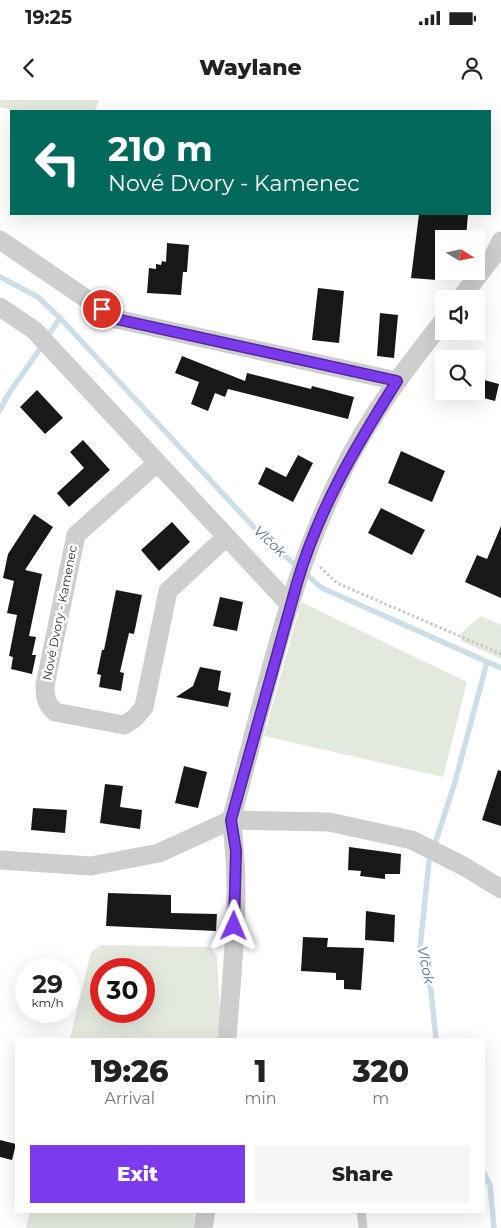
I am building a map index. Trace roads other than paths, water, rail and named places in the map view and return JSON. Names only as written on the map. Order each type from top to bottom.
[{"type":"street","points":[[0,240],[116,319],[397,381]]},
{"type":"street","points":[[467,290],[494,254],[501,241]]},
{"type":"street","points":[[0,306],[34,330],[226,537],[291,602]]},
{"type":"street","points":[[227,1038],[234,926],[236,851],[231,820],[305,554],[341,472],[397,381],[435,332]]},
{"type":"street","name":"Nové Dvory - Kamenec","points":[[157,462],[76,535],[45,685],[45,698],[49,706],[56,712],[124,725],[134,718],[144,707],[168,591],[226,537]]},
{"type":"street","points":[[0,860],[91,866],[159,853],[231,820],[329,822],[412,840],[465,867],[501,889]]},
{"type":"street","points":[[203,1228],[206,1213]]},
{"type":"lane","points":[[361,1213],[362,1228]]},
{"type":"waterway","name":"Vlčok","points":[[0,277],[38,297],[60,318],[263,537],[322,588],[501,668]]},
{"type":"waterway","points":[[47,337],[60,318]]},
{"type":"waterway","points":[[0,410],[9,393],[40,349]]},
{"type":"waterway","name":"Vlčok","points":[[435,844],[455,782],[487,662]]},
{"type":"waterway","name":"Vlčok","points":[[429,861],[420,948],[431,991],[436,1038]]},
{"type":"waterway","name":"Vlčok","points":[[485,1175],[490,1185],[494,1228]]}]
